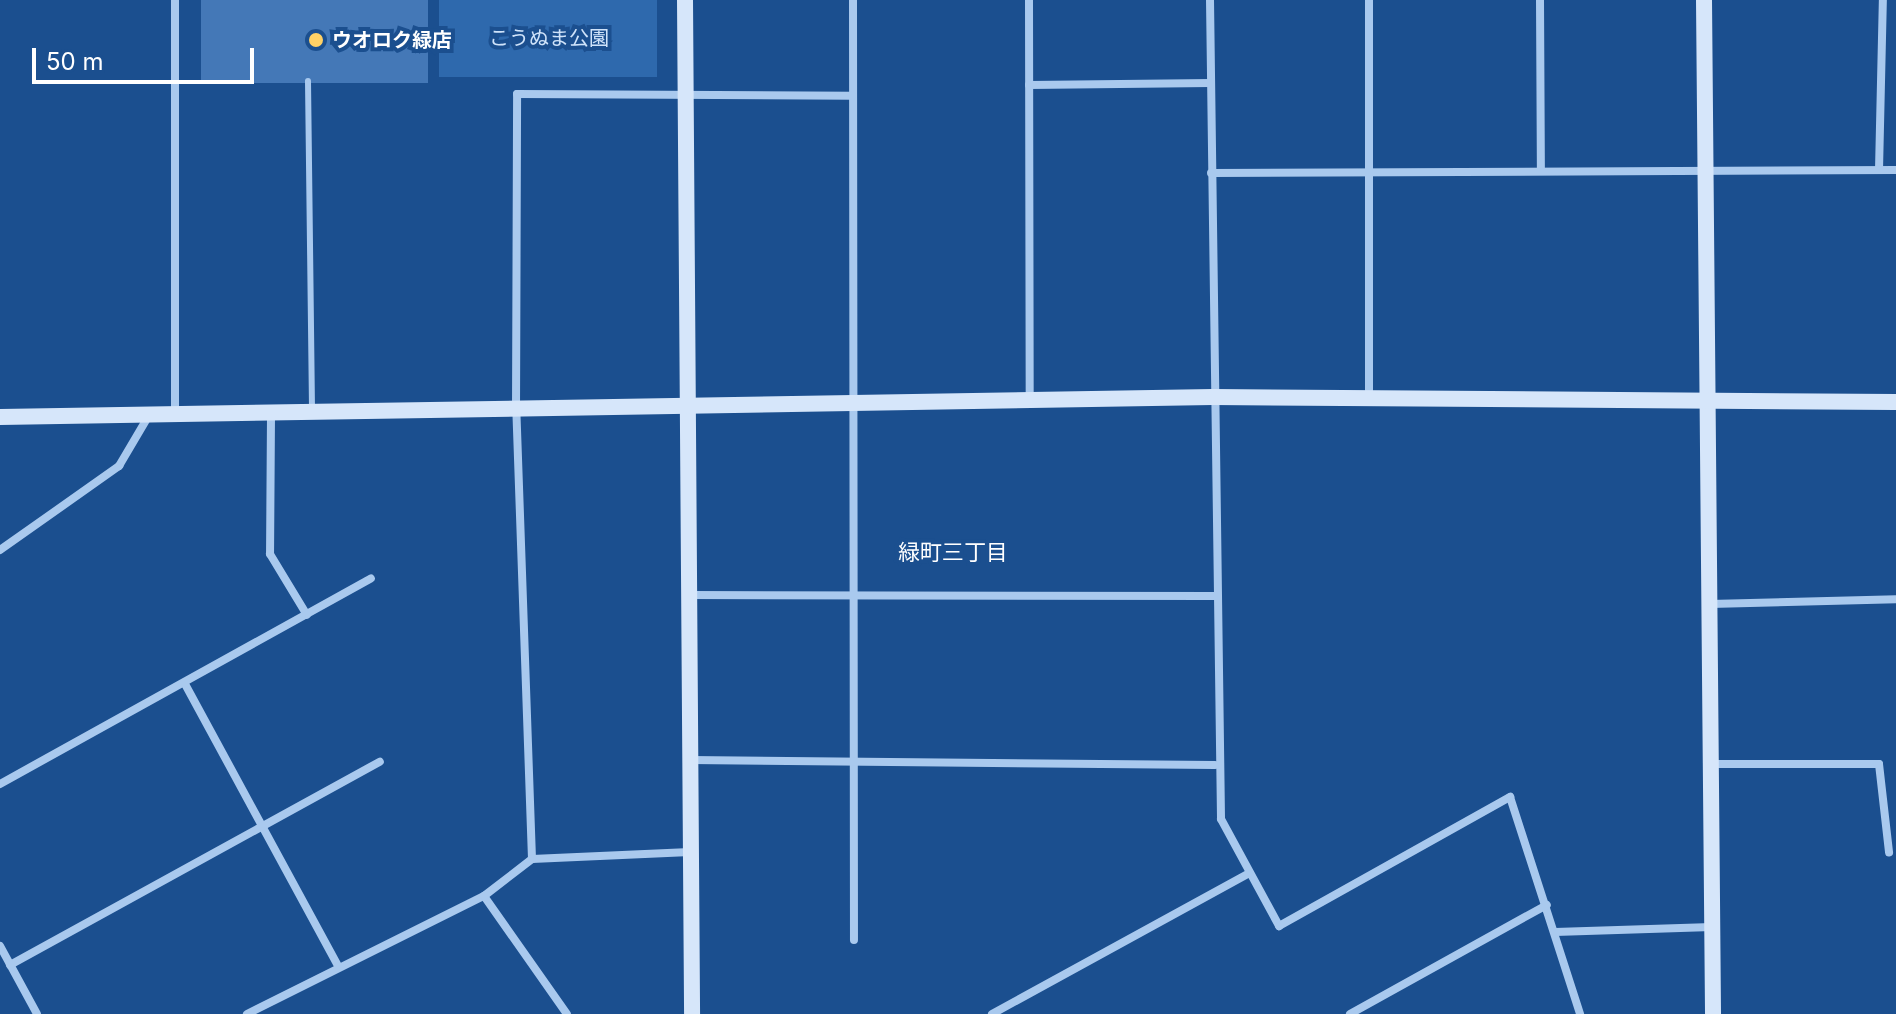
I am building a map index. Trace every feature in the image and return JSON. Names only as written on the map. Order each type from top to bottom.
[{"type":"street","points":[[175,0],[175,414]]},
{"type":"street","points":[[685,0],[692,1014]]},
{"type":"street","points":[[853,0],[854,940]]},
{"type":"street","points":[[1029,0],[1030,401]]},
{"type":"street","points":[[1210,0],[1215,765],[1221,819],[1248,874],[1279,926],[1510,797],[1580,1014]]},
{"type":"street","points":[[1369,0],[1369,399]]},
{"type":"street","points":[[1540,0],[1541,169]]},
{"type":"street","points":[[1704,0],[1713,1014]]},
{"type":"street","points":[[1879,170],[1883,0]]},
{"type":"street","points":[[1029,85],[1211,83]]},
{"type":"street","points":[[532,859],[516,410],[517,94],[852,96]]},
{"type":"street","points":[[1211,173],[1706,167],[1896,170]]},
{"type":"street","points":[[0,417],[271,416],[1213,397],[1896,402]]},
{"type":"street","points":[[0,550],[119,466],[149,415]]},
{"type":"street","points":[[271,416],[270,554],[307,615]]},
{"type":"street","points":[[0,784],[371,578]]},
{"type":"street","points":[[688,595],[1214,596]]},
{"type":"street","points":[[1710,604],[1896,599]]},
{"type":"street","points":[[185,684],[267,825],[337,964]]},
{"type":"street","points":[[690,760],[853,757],[1215,765]]},
{"type":"street","points":[[10,965],[380,762]]},
{"type":"street","points":[[1712,764],[1879,764],[1889,852]]},
{"type":"street","points":[[247,1014],[337,964],[484,896],[532,859],[690,852]]},
{"type":"street","points":[[992,1014],[1248,874]]},
{"type":"street","points":[[484,896],[567,1014]]},
{"type":"street","points":[[1350,1014],[1547,905]]},
{"type":"street","points":[[1555,932],[1712,927]]},
{"type":"street","points":[[0,946],[37,1014]]},
{"type":"lane","points":[[308,81],[313,414]]},
{"type":"green space","name":"こうぬま公園","points":[[439,0],[657,0],[657,77],[439,77]]},
{"type":"building","name":"ウオロク緑店","points":[[201,0],[428,0],[428,83],[201,83]]},
{"type":"place","name":"ウオロク緑店","points":[[316,40]]},
{"type":"district","name":"緑町三丁目","points":[[953,553]]}]
